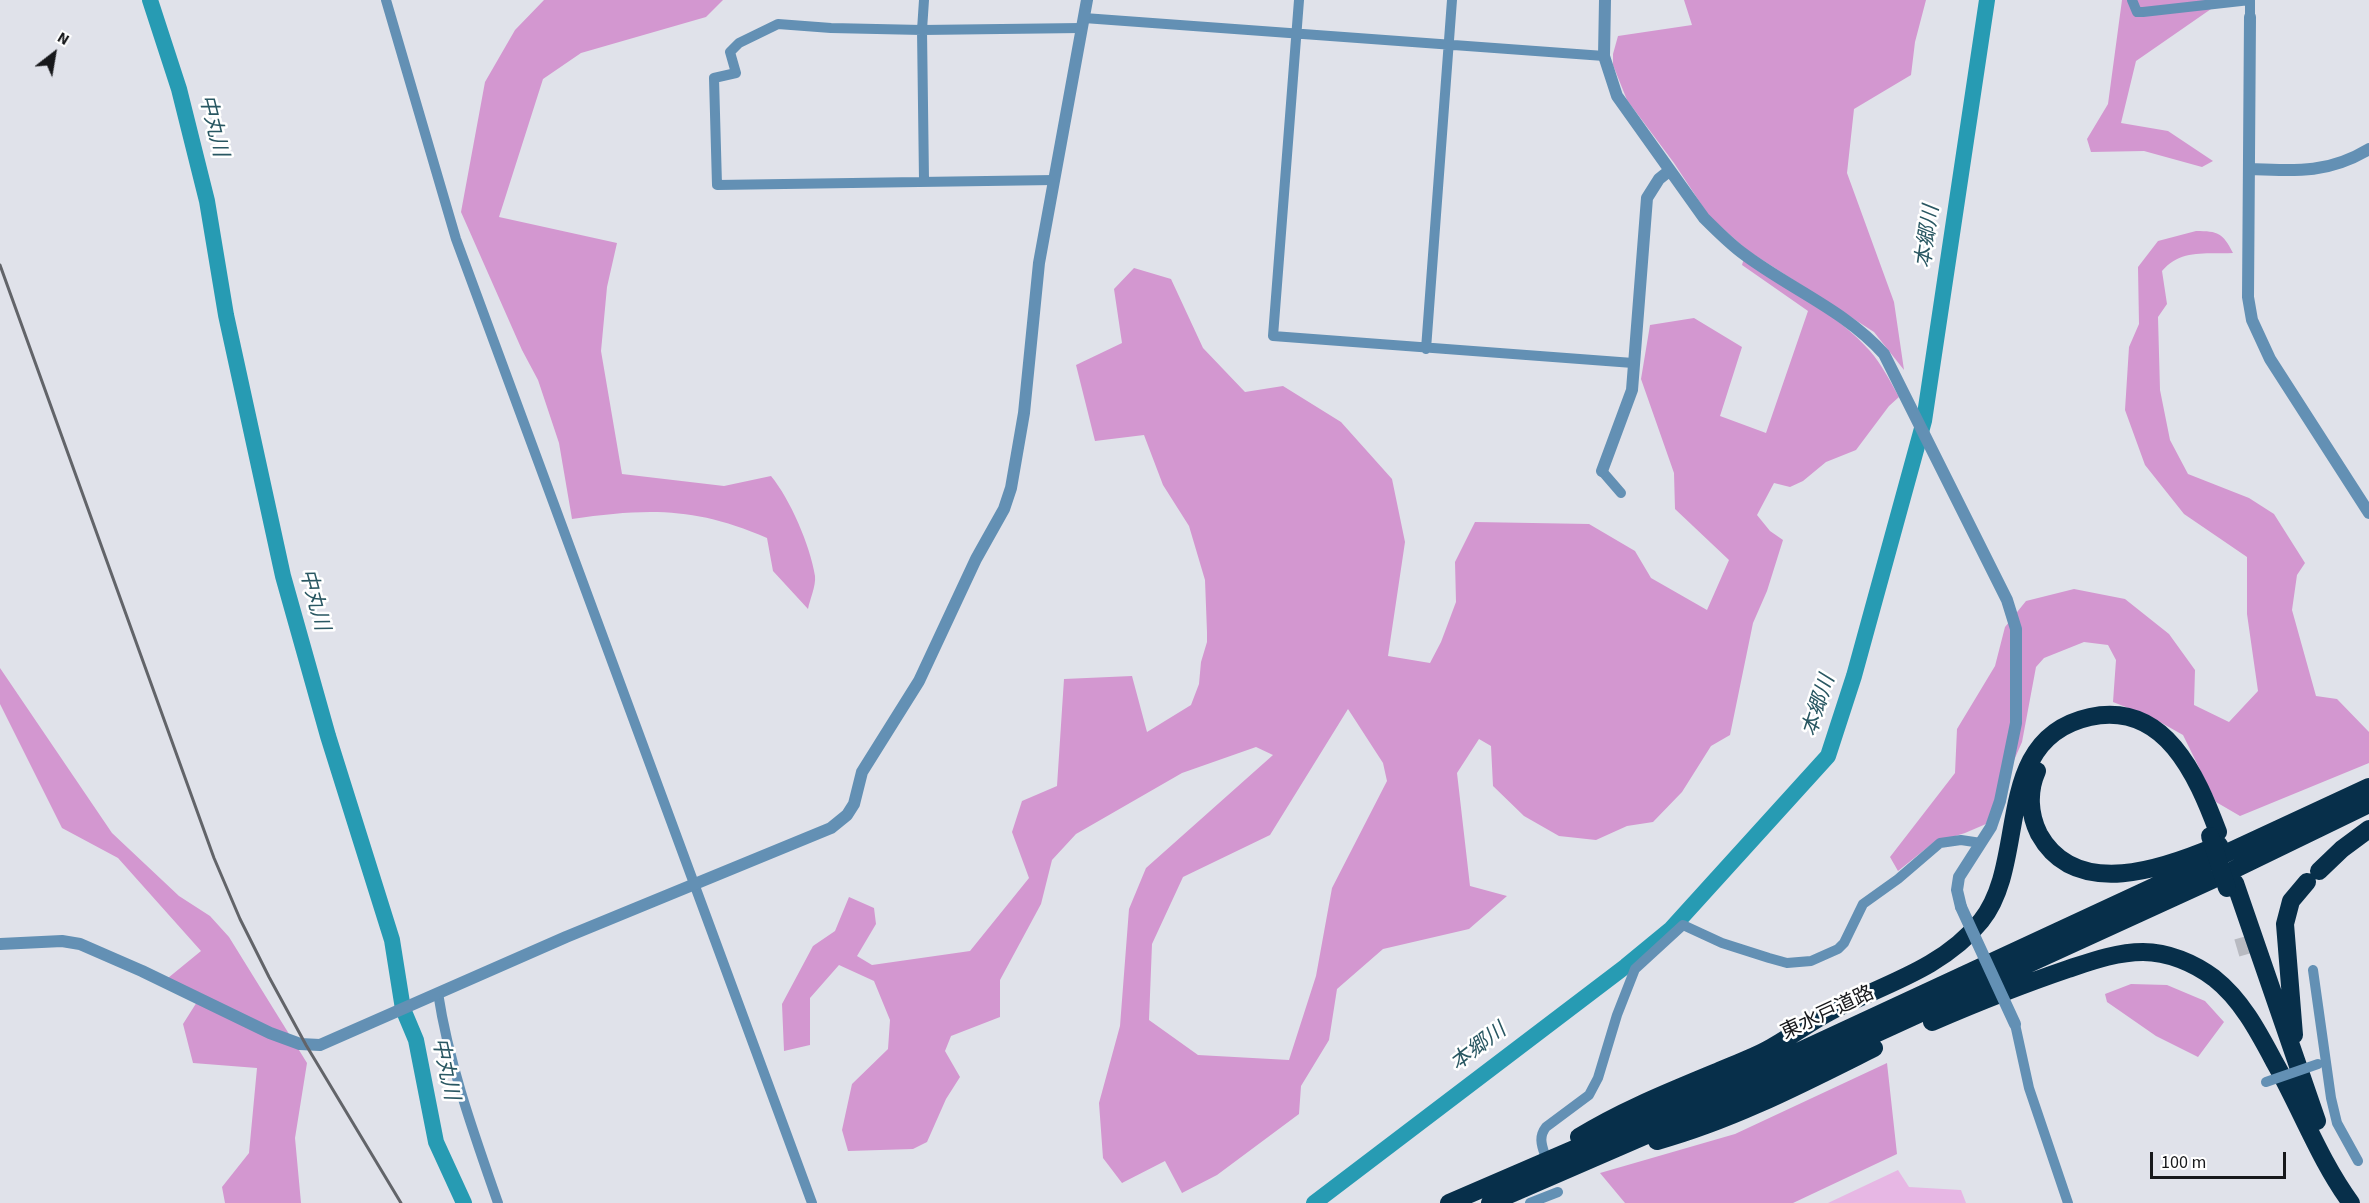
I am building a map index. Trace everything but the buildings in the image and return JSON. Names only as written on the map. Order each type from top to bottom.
[{"type":"highway","points":[[1548,1175],[1581,1136],[1638,1106],[1764,1052],[1836,1008],[1934,962],[1965,940],[1991,906],[2000,886],[2015,806],[2027,769],[2037,752],[2052,735],[2064,728],[2090,717],[2119,716],[2147,725],[2160,733],[2172,744],[2193,772],[2202,789],[2228,875],[2323,1137],[2364,1203]]},
{"type":"highway","points":[[2214,834],[2177,762],[2155,740],[2128,727],[2101,724],[2075,731],[2053,746],[2039,765],[2034,777],[2031,811],[2034,823],[2053,852],[2075,866],[2113,874],[2141,872],[2175,862],[2369,782]]},
{"type":"highway","points":[[2228,875],[2369,787]]},
{"type":"highway","points":[[2228,875],[2369,804]]},
{"type":"highway","points":[[2301,1079],[2292,1020],[2285,924],[2291,901],[2342,849],[2369,829]]},
{"type":"highway","points":[[2228,875],[2246,946],[2307,1124]]},
{"type":"highway","name":"東水戸道路","points":[[1449,1203],[1548,1175],[1606,1154],[2228,875]]},
{"type":"highway","name":"東水戸道路","points":[[1490,1203],[1785,1058],[2228,875]]},
{"type":"highway","points":[[1606,1154],[1694,1131],[1797,1086],[1874,1048],[1981,1000],[2100,959],[2143,952],[2190,963],[2216,979],[2228,991],[2254,1025],[2351,1203]]},
{"type":"street","points":[[386,0],[456,239],[696,883],[812,1203]]},
{"type":"street","points":[[924,0],[922,30],[924,180]]},
{"type":"street","points":[[0,944],[62,941],[80,944],[142,970],[270,1033],[300,1044],[320,1045],[566,937],[831,828],[847,815],[854,804],[862,772],[919,681],[976,559],[1004,509],[1015,477],[1039,263],[1087,0]]},
{"type":"street","points":[[1299,0],[1273,336],[1633,363]]},
{"type":"street","points":[[1425,349],[1452,0]]},
{"type":"street","points":[[1605,0],[1604,56],[1617,96],[1704,218],[1735,247],[1867,335],[1884,354],[2007,600],[2016,629],[2016,723],[2000,801],[1991,827],[1959,877],[1957,890],[1961,907],[2015,1024],[2029,1088],[2068,1203]]},
{"type":"street","points":[[2132,0],[2137,12],[2250,0],[2248,297],[2252,320],[2270,359],[2369,513]]},
{"type":"street","points":[[1054,180],[924,180],[717,185],[714,78],[736,73],[730,52],[739,43],[778,24],[922,30],[1082,23],[1296,33],[1604,56]]},
{"type":"street","points":[[2248,169],[2298,171],[2319,169],[2368,152]]},
{"type":"street","points":[[1622,494],[1602,471],[1632,390],[1647,198],[1659,179],[1669,171]]},
{"type":"street","points":[[1562,1203],[1548,1175],[1541,1140],[1542,1133],[1546,1127],[1589,1095],[1598,1078],[1617,1015],[1635,969],[1683,925],[1729,945],[1769,958],[1787,963],[1811,961],[1844,943],[1863,904],[1898,879],[1940,843],[1961,840],[1981,843]]},
{"type":"street","points":[[2313,970],[2321,1062],[2337,1123],[2358,1161]]},
{"type":"street","points":[[438,993],[445,1037],[471,1126],[498,1203]]},
{"type":"street","points":[[2261,1083],[2321,1062]]},
{"type":"street","points":[[1530,1203],[1548,1175]]},
{"type":"shaded area","points":[[544,0],[723,0],[706,17],[581,53],[543,79],[499,217],[617,243],[607,287],[601,351],[622,474],[724,486],[771,476],[792,510],[804,537],[812,564],[815,580],[808,609],[773,571],[767,538],[741,528],[694,515],[671,513],[625,513],[572,519],[559,443],[538,380],[522,350],[461,212],[485,82],[515,30]]},
{"type":"shaded area","points":[[1684,0],[1926,0],[1915,42],[1911,75],[1854,109],[1847,173],[1894,302],[1904,370],[1874,332],[1747,250],[1709,216],[1674,163],[1627,100],[1613,65],[1613,54],[1618,36],[1692,25]]},
{"type":"shaded area","points":[[2122,0],[2224,0],[2136,61],[2121,123],[2168,131],[2213,161],[2202,167],[2144,151],[2091,152],[2087,139],[2108,104]]},
{"type":"shaded area","points":[[2196,231],[2219,234],[2233,253],[2203,253],[2185,256],[2169,264],[2162,271],[2167,304],[2158,317],[2160,390],[2170,440],[2188,474],[2249,498],[2274,514],[2305,563],[2297,575],[2292,610],[2316,696],[2337,699],[2369,732],[2369,763],[2240,816],[2216,802],[2183,735],[2151,717],[2113,702],[2116,660],[2108,645],[2084,642],[2044,658],[2036,667],[2022,742],[1986,824],[1933,843],[1898,871],[1890,857],[1955,773],[1957,729],[1995,666],[2005,627],[2026,601],[2074,589],[2125,599],[2169,634],[2195,670],[2194,705],[2229,722],[2258,691],[2247,614],[2247,557],[2184,514],[2145,465],[2125,410],[2129,347],[2139,324],[2138,267],[2158,241]]},
{"type":"shaded area","points":[[1744,258],[1810,301],[1858,338],[1886,373],[1899,397],[1889,406],[1856,450],[1826,462],[1803,481],[1790,487],[1774,483],[1757,515],[1770,531],[1783,540],[1767,591],[1753,623],[1730,735],[1711,746],[1682,792],[1653,822],[1627,826],[1596,840],[1559,836],[1524,816],[1493,786],[1491,746],[1479,739],[1457,773],[1470,886],[1507,896],[1469,929],[1383,949],[1337,989],[1329,1040],[1301,1086],[1299,1114],[1217,1175],[1182,1193],[1165,1161],[1122,1183],[1103,1158],[1099,1103],[1120,1026],[1129,909],[1146,868],[1273,755],[1256,747],[1182,773],[1076,834],[1052,860],[1041,904],[1000,980],[1000,1017],[951,1036],[945,1051],[960,1077],[946,1099],[927,1142],[913,1149],[848,1151],[842,1130],[852,1084],[888,1049],[890,1020],[874,981],[839,965],[810,998],[810,1045],[784,1051],[782,1004],[813,946],[835,931],[849,897],[874,908],[876,924],[857,956],[872,965],[970,951],[1029,878],[1012,832],[1022,801],[1057,786],[1064,679],[1132,676],[1147,732],[1191,705],[1199,684],[1201,662],[1207,642],[1205,580],[1189,526],[1163,485],[1144,435],[1095,441],[1076,365],[1122,343],[1114,289],[1134,268],[1171,279],[1203,348],[1245,392],[1283,386],[1341,422],[1392,479],[1405,542],[1388,656],[1430,663],[1441,642],[1456,602],[1455,562],[1475,522],[1589,524],[1635,551],[1651,578],[1707,610],[1729,560],[1675,509],[1674,473],[1641,379],[1650,325],[1694,318],[1742,347],[1720,416],[1766,433],[1808,311],[1742,265]],"holes":[[[1348,709],[1383,763],[1387,781],[1332,888],[1316,976],[1289,1060],[1198,1055],[1149,1020],[1152,944],[1183,877],[1270,835]]]},
{"type":"shaded area","points":[[0,668],[112,833],[179,896],[210,916],[229,937],[307,1063],[295,1138],[301,1203],[225,1203],[222,1187],[249,1153],[257,1068],[193,1063],[183,1024],[202,994],[168,978],[201,951],[118,858],[62,828],[0,704]]},
{"type":"shaded area","points":[[2131,984],[2167,985],[2205,1001],[2224,1022],[2198,1057],[2156,1036],[2107,1002],[2105,994]]},
{"type":"shaded area","points":[[1887,1063],[1897,1154],[1793,1203],[1625,1203],[1600,1173],[1735,1134]]},
{"type":"shaded area","points":[[1898,1170],[1909,1187],[1961,1190],[1966,1203],[1828,1203]]},
{"type":"waterway","name":"中丸川","points":[[150,0],[179,89],[207,201],[226,315],[283,576],[328,736],[392,940],[403,1009],[416,1040],[436,1142],[464,1203]]},
{"type":"waterway","name":"本郷川","points":[[1314,1203],[1626,966],[1671,929],[1828,756],[1854,676],[1924,421],[1987,0]]},
{"type":"tunnel","points":[[2243,937],[2248,954]]},
{"type":"railway","points":[[0,265],[214,858],[240,919],[306,1045],[401,1203]]}]
